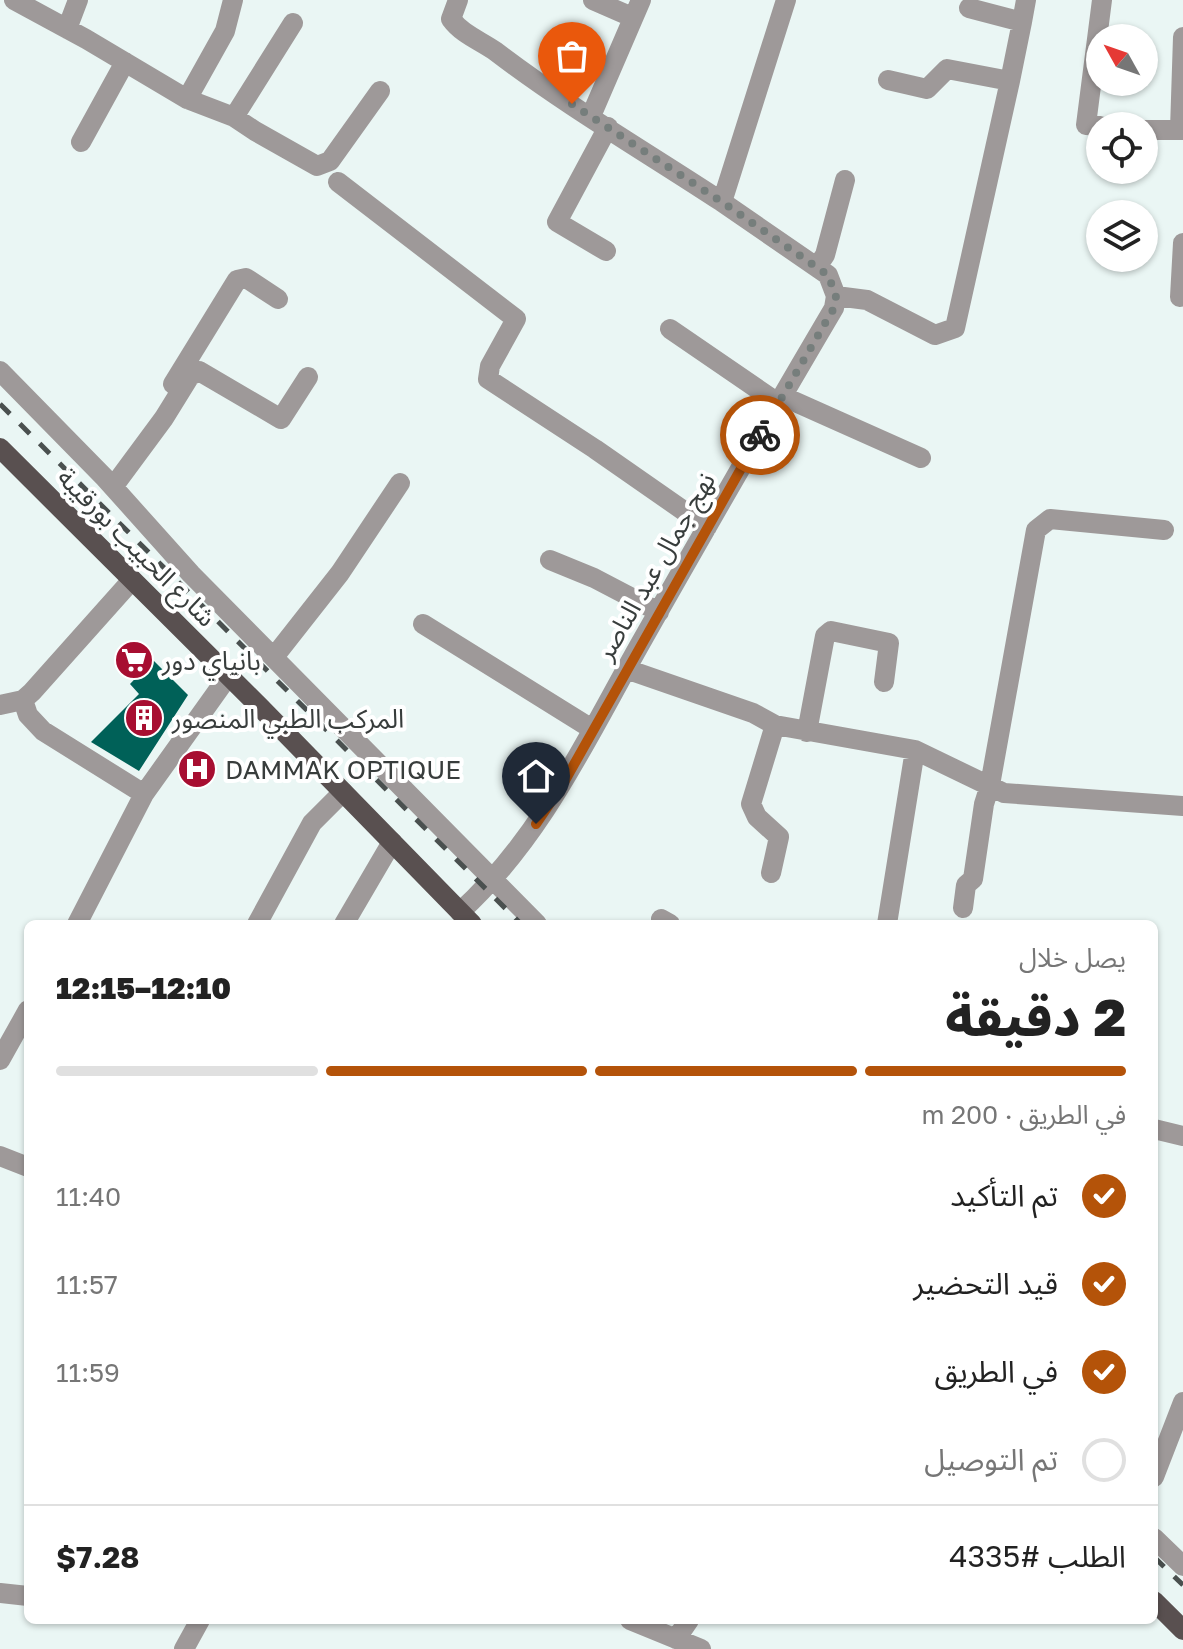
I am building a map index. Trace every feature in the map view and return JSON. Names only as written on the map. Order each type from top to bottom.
[{"type":"main road","name":"شارع الحبيب بورقيبة","points":[[0,448],[229,675],[466,918]]},
{"type":"main road","points":[[1158,1605],[1183,1630]]},
{"type":"street","points":[[14,0],[187,99],[234,117],[317,166],[330,161],[380,91]]},
{"type":"street","points":[[67,29],[78,0]]},
{"type":"street","points":[[187,99],[225,31],[233,0]]},
{"type":"street","points":[[458,0],[451,19],[459,30],[484,43],[534,81],[817,267],[828,275],[836,296],[867,300],[935,335],[955,328],[1026,0]]},
{"type":"street","points":[[593,0],[637,9],[599,121],[557,222],[606,251]]},
{"type":"street","points":[[722,202],[786,0]]},
{"type":"street","points":[[1088,112],[1102,0]]},
{"type":"street","points":[[969,8],[1022,22]]},
{"type":"street","points":[[234,117],[293,23]]},
{"type":"street","points":[[1158,131],[1181,130],[1183,37]]},
{"type":"street","points":[[81,142],[125,62]]},
{"type":"street","points":[[888,80],[927,89],[947,69],[1010,81]]},
{"type":"street","points":[[817,267],[825,255],[845,180]]},
{"type":"street","points":[[338,182],[516,319],[490,366],[488,379],[707,527]]},
{"type":"street","points":[[1180,297],[1183,243]]},
{"type":"street","points":[[109,482],[237,280],[246,278],[278,299]]},
{"type":"street","name":"نهج جمال عبد الناصر","points":[[466,918],[552,802],[834,308],[836,296]]},
{"type":"street","points":[[670,329],[780,400],[921,458]]},
{"type":"street","points":[[0,371],[109,482],[191,574],[533,920]]},
{"type":"street","points":[[109,482],[164,418],[190,376],[199,371],[281,419],[308,377]]},
{"type":"street","points":[[274,657],[340,573],[400,483]]},
{"type":"street","points":[[963,908],[966,885],[973,879],[984,804],[1036,530],[1050,519],[1164,530]]},
{"type":"street","points":[[550,560],[594,578],[659,612]]},
{"type":"street","points":[[0,705],[23,700],[132,580]]},
{"type":"street","points":[[423,624],[592,729]]},
{"type":"street","points":[[807,732],[825,636],[831,631],[889,643],[884,682]]},
{"type":"street","points":[[626,669],[753,713],[775,725],[915,750],[1004,793],[1183,806]]},
{"type":"street","points":[[79,920],[144,794],[229,675]]},
{"type":"street","points":[[23,700],[28,715],[43,731],[144,794]]},
{"type":"street","points":[[771,873],[779,837],[757,817],[751,804],[775,725]]},
{"type":"street","points":[[888,920],[915,750]]},
{"type":"street","points":[[259,920],[312,823],[343,792]]},
{"type":"street","points":[[346,920],[392,842]]},
{"type":"street","points":[[3,1049],[24,1016]]},
{"type":"street","points":[[1158,1130],[1183,1136]]},
{"type":"street","points":[[0,1156],[24,1165]]},
{"type":"street","points":[[1158,1467],[1183,1402]]},
{"type":"street","points":[[1158,1542],[1183,1566]]},
{"type":"street","points":[[0,1593],[24,1596]]},
{"type":"street","points":[[184,1649],[198,1624]]},
{"type":"street","points":[[639,1624],[689,1645],[689,1624]]},
{"type":"building","name":"المركب الطبي المنصور","points":[[153,660],[188,695],[139,771],[91,742],[139,694],[130,684]]},
{"type":"railway","points":[[0,404],[517,920]]},
{"type":"railway","points":[[1158,1561],[1183,1585]]},
{"type":"way so far","points":[[572,104],[828,275],[836,296],[834,308],[760,435]]},
{"type":"place","name":"بانياي دور","points":[[134,660]]},
{"type":"place","name":"المركب الطبي المنصور","points":[[144,718]]},
{"type":"place","name":"DAMMAK OPTIQUE","points":[[197,769]]},
{"type":"route","points":[[536,824],[563,784],[760,435]]}]
